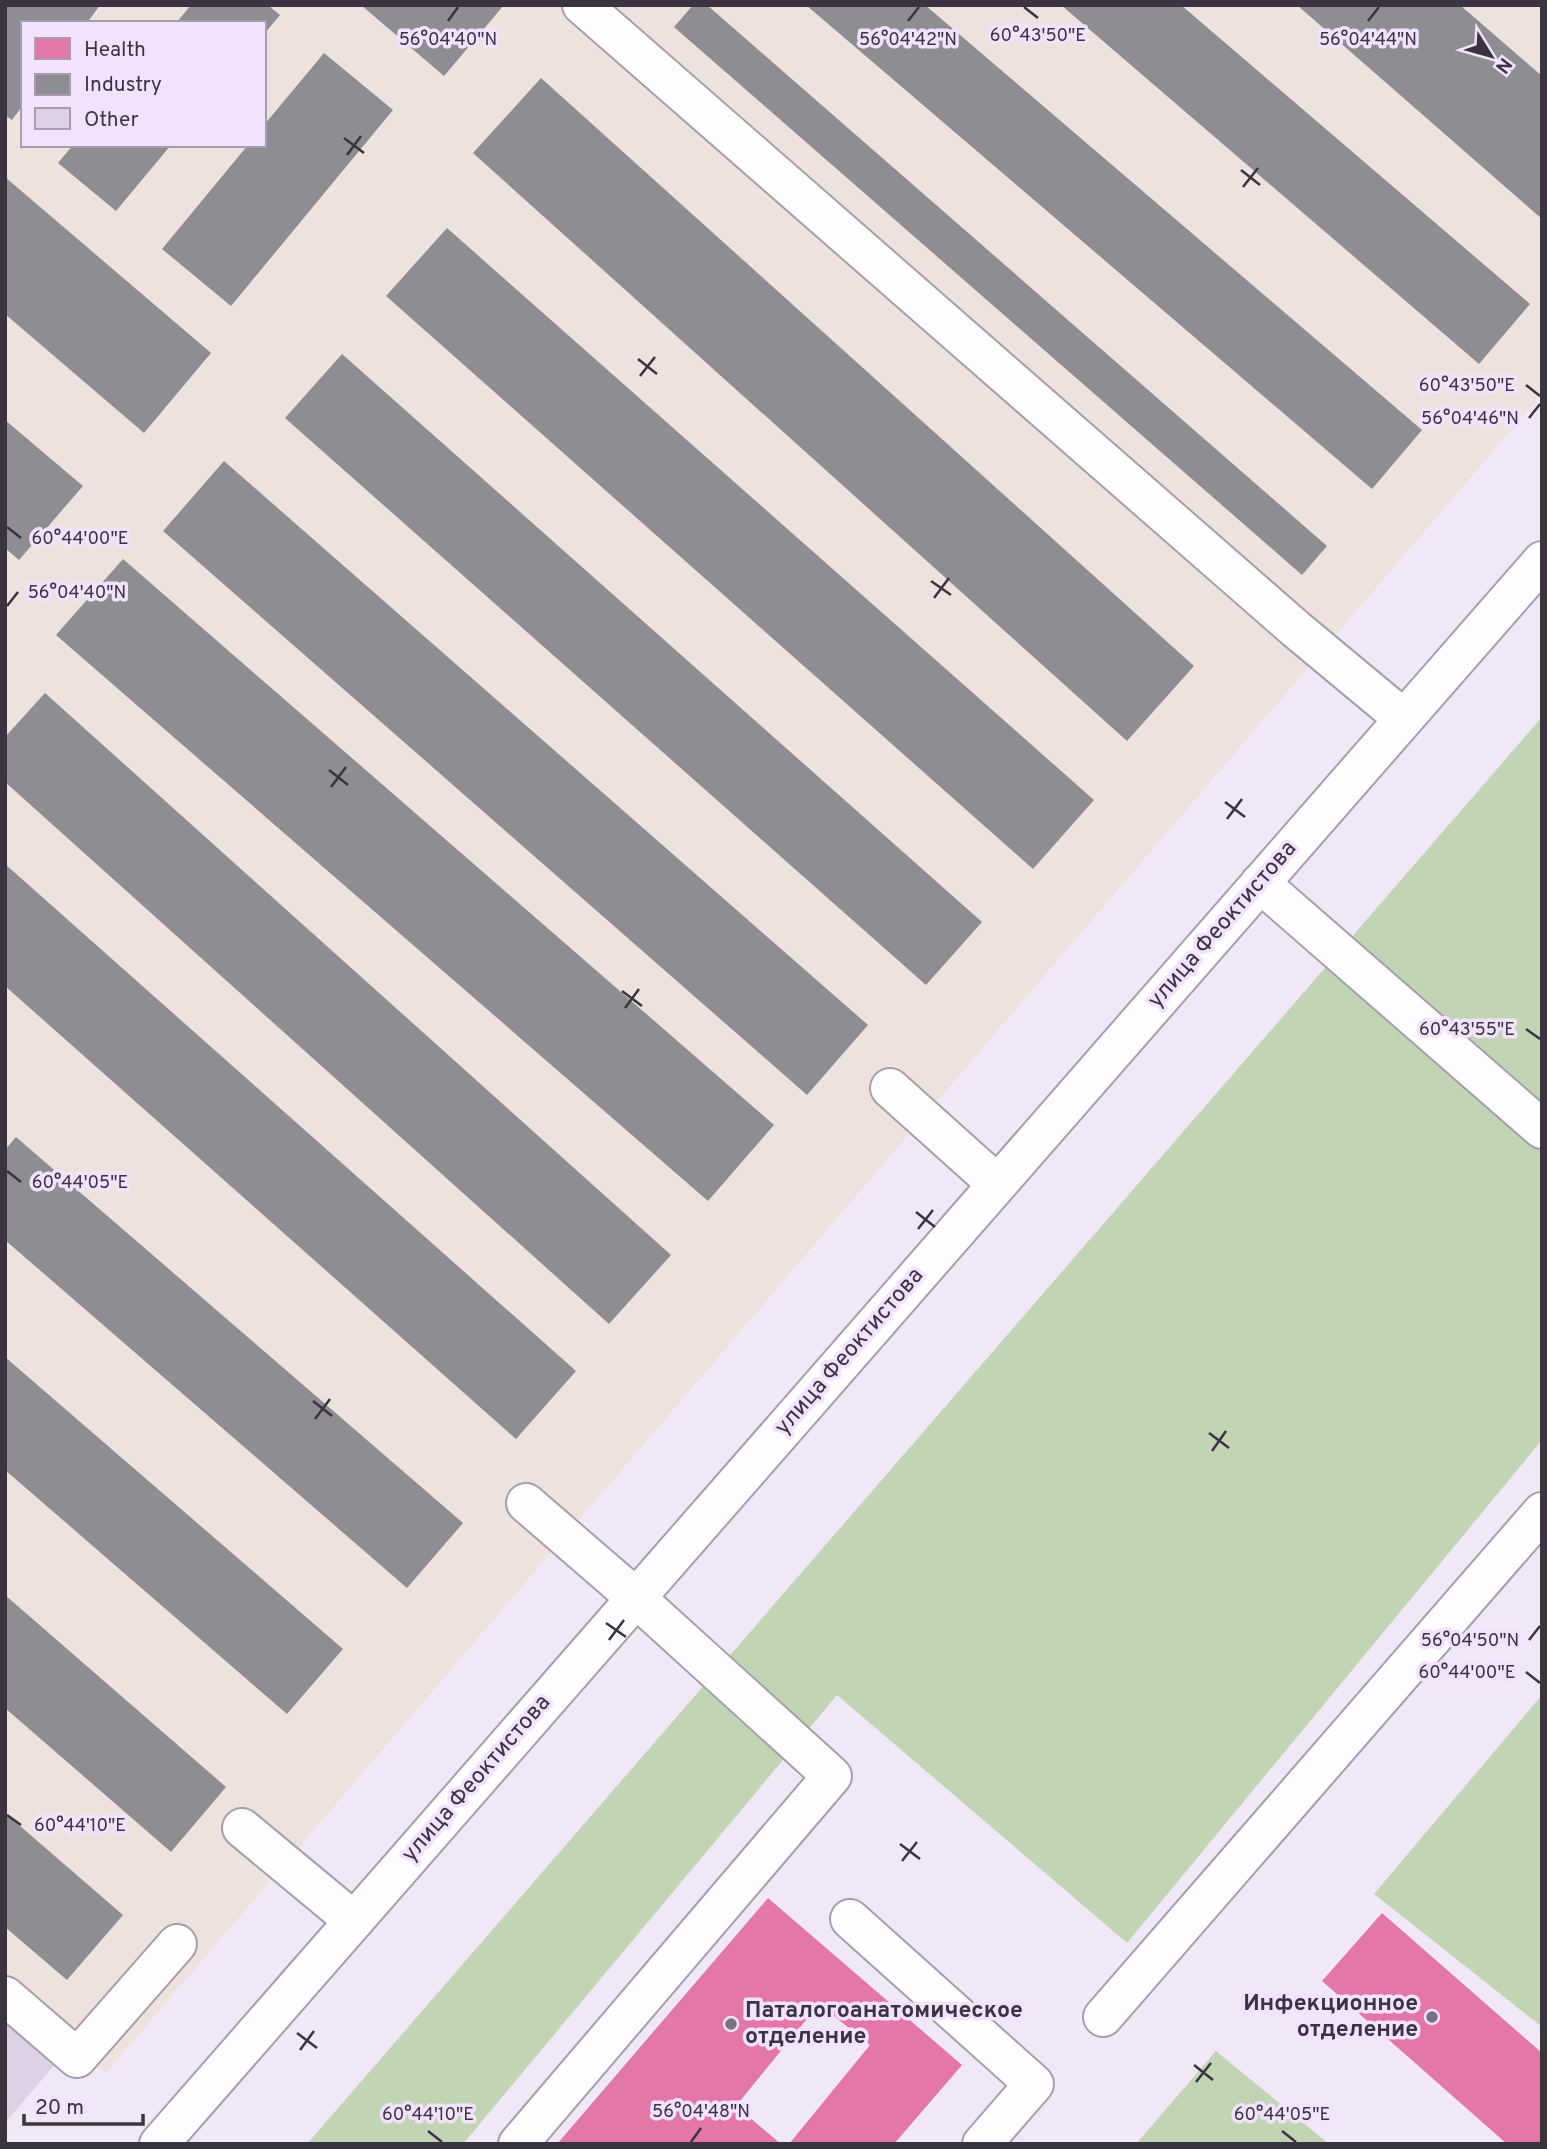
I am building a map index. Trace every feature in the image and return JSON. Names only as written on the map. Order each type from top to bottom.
[{"type":"street","points":[[582,5],[1286,621],[1404,719]]},
{"type":"street","name":"улица Феоктистова","points":[[159,2144],[1542,561]]},
{"type":"street","points":[[1260,883],[1542,1129]]},
{"type":"street","points":[[890,1088],[997,1184]]},
{"type":"street","points":[[517,2144],[832,1776],[636,1598],[526,1503]]},
{"type":"street","points":[[1103,2017],[1542,1512]]},
{"type":"street","points":[[242,1828],[354,1921]]},
{"type":"street","points":[[850,1919],[1034,2084],[982,2144]]},
{"type":"street","points":[[5,1996],[77,2058],[177,1944]]},
{"type":"shaded area","points":[[5,5],[1542,5],[1542,394],[106,2073],[5,1985]]},
{"type":"green space","points":[[1542,717],[1542,1440],[1127,1943],[837,1695],[463,2144],[307,2144]]},
{"type":"green space","points":[[1542,1695],[1542,2027],[1374,1894]]},
{"type":"green space","points":[[1216,2051],[1329,2144],[1136,2144]]},
{"type":"building: Health","name":"Паталогоанатомическое отделение","points":[[768,1898],[962,2065],[894,2144],[789,2144],[870,2045],[819,2004],[736,2106],[781,2144],[557,2144]]},
{"type":"building: Health","name":"Инфекционное отделение","points":[[1382,1913],[1542,2053],[1542,2144],[1507,2144],[1322,1981]]},
{"type":"building: Industry","points":[[5,5],[100,5],[88,21],[21,21],[21,108],[12,120],[5,115]]},
{"type":"building: Industry","points":[[191,5],[268,5],[280,15],[266,32],[266,21],[178,21]]},
{"type":"building: Industry","points":[[361,5],[504,5],[444,76]]},
{"type":"building: Industry","points":[[693,5],[707,5],[1327,546],[1302,575],[674,27]]},
{"type":"building: Industry","points":[[806,5],[925,5],[1422,430],[1372,489]]},
{"type":"building: Industry","points":[[1061,5],[1181,5],[1530,304],[1479,364]]},
{"type":"building: Industry","points":[[1297,5],[1460,5],[1542,76],[1542,219]]},
{"type":"building: Industry","points":[[324,53],[393,110],[231,306],[162,249],[246,147],[266,147],[266,123]]},
{"type":"building: Industry","points":[[541,78],[1194,666],[1127,741],[473,153]]},
{"type":"building: Industry","points":[[71,147],[169,147],[116,211],[58,163]]},
{"type":"building: Industry","points":[[5,177],[211,353],[144,433],[5,314]]},
{"type":"building: Industry","points":[[447,228],[1094,800],[1033,869],[386,296]]},
{"type":"building: Industry","points":[[342,354],[982,922],[926,985],[285,418]]},
{"type":"building: Industry","points":[[5,420],[83,486],[19,560],[5,548]]},
{"type":"building: Industry","points":[[224,461],[868,1025],[807,1095],[163,531]]},
{"type":"building: Industry","points":[[123,559],[774,1125],[708,1201],[56,635]]},
{"type":"building: Industry","points":[[45,693],[671,1255],[609,1324],[5,782],[5,737]]},
{"type":"building: Industry","points":[[5,864],[576,1371],[516,1439],[5,986]]},
{"type":"building: Industry","points":[[16,1137],[463,1523],[407,1588],[5,1240],[5,1150]]},
{"type":"building: Industry","points":[[5,1357],[343,1649],[287,1714],[5,1470]]},
{"type":"building: Industry","points":[[5,1595],[226,1787],[171,1852],[5,1708]]},
{"type":"building: Industry","points":[[5,1813],[123,1915],[67,1980],[5,1927]]},
{"type":"building: Other","points":[[5,2017],[57,2062],[5,2123]]},
{"type":"place","name":"Инфекционное отделение","points":[[1432,2017]]},
{"type":"place","name":"Паталогоанатомическое отделение","points":[[731,2024]]}]
